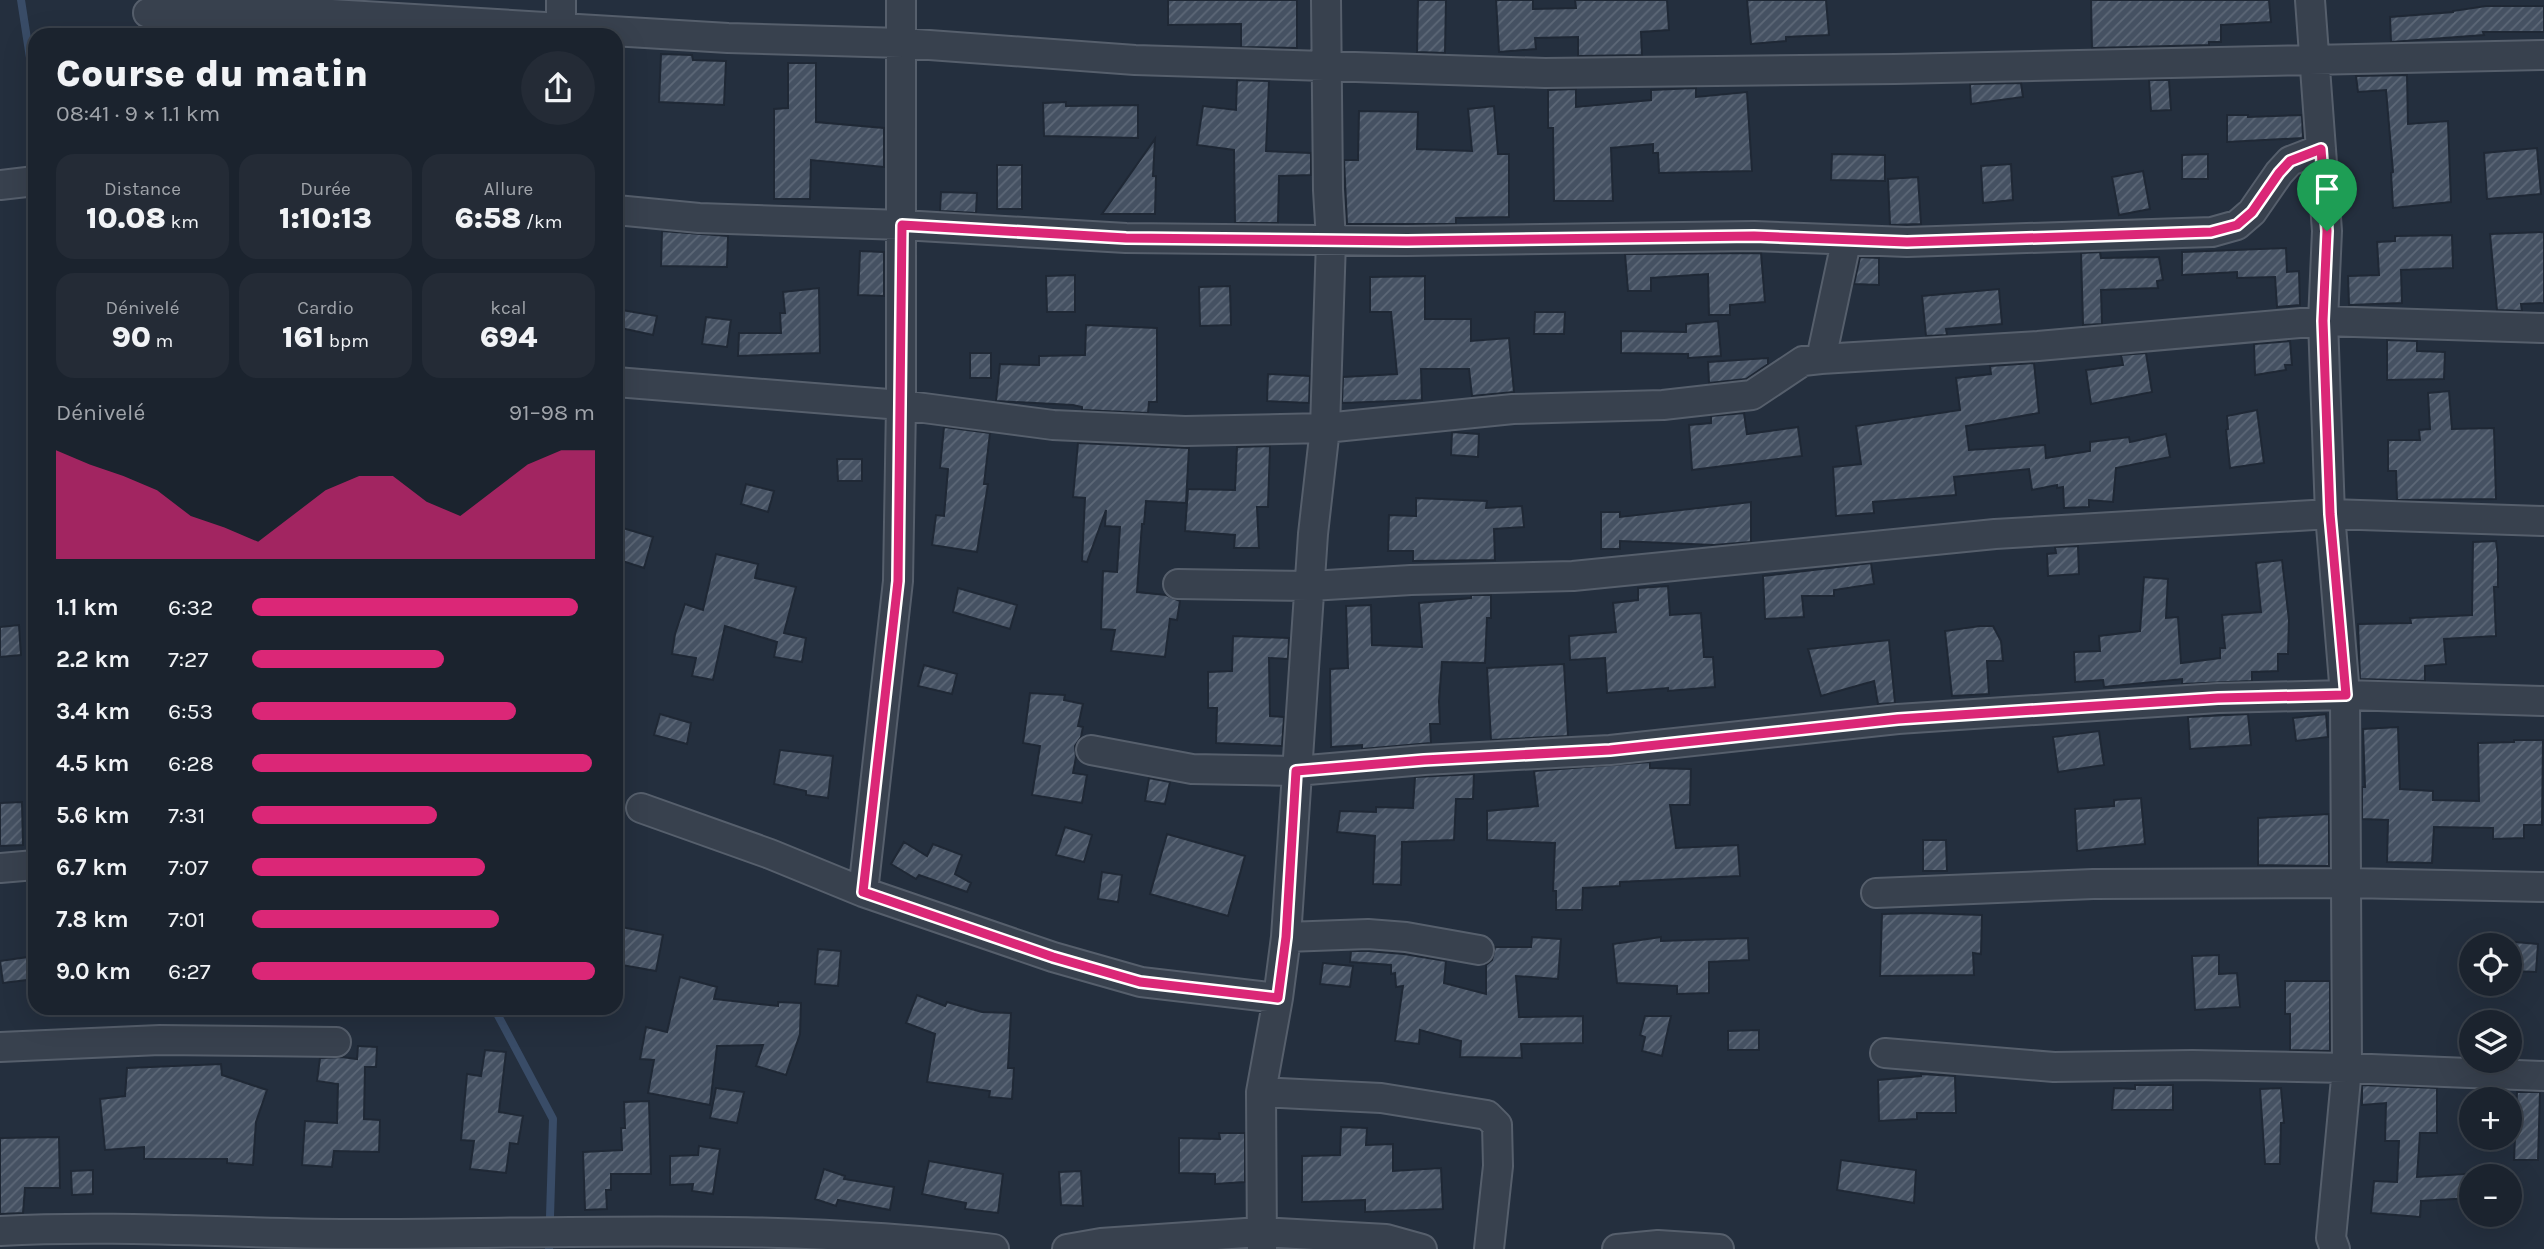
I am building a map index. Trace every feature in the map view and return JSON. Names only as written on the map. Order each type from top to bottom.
[{"type":"street","points":[[561,0],[561,28]]},
{"type":"street","points":[[863,892],[898,581],[902,225],[901,0]]},
{"type":"street","points":[[1261,1240],[1261,1093],[1286,937],[1313,534],[1325,428],[1331,240],[1326,0]]},
{"type":"street","points":[[2310,0],[2327,231],[2323,321],[2330,514],[2346,695],[2347,1068],[2331,1238],[2335,1249]]},
{"type":"street","points":[[148,13],[331,14],[510,28]]},
{"type":"street","points":[[623,34],[902,43],[1135,60],[1545,73],[1895,69],[2544,55]]},
{"type":"street","points":[[623,211],[699,218],[902,225],[1126,238],[1331,240],[1754,236],[1846,242],[1907,242],[2211,232],[2237,225],[2252,212],[2290,161],[2321,149]]},
{"type":"street","points":[[0,185],[28,182]]},
{"type":"street","points":[[1821,359],[1846,242]]},
{"type":"street","points":[[623,383],[901,405],[1052,425],[1185,431],[1325,428],[1513,409],[1663,405],[1752,395],[1802,361],[1821,359],[2038,346],[2323,321],[2544,328]]},
{"type":"street","points":[[1178,584],[1310,586],[1411,580],[1573,576],[1995,534],[2330,514],[2544,521]]},
{"type":"street","points":[[1091,750],[1192,769],[1296,771],[1424,760],[1610,750],[1898,719],[2218,698],[2346,695],[2544,701]]},
{"type":"street","points":[[641,808],[770,854],[863,892],[1053,957],[1140,982],[1278,998]]},
{"type":"street","points":[[0,868],[28,866]]},
{"type":"street","points":[[1876,893],[2093,884],[2348,883],[2544,887]]},
{"type":"street","points":[[1286,937],[1368,934],[1406,937],[1479,950]]},
{"type":"street","points":[[0,1047],[160,1040],[336,1042]]},
{"type":"street","points":[[1885,1053],[2054,1067],[2192,1065],[2544,1076]]},
{"type":"street","points":[[1261,1093],[1381,1098],[1487,1115],[1497,1125],[1498,1166],[1489,1249]]},
{"type":"street","points":[[0,1231],[29,1239],[134,1228],[542,1241],[743,1231],[995,1249]]},
{"type":"street","points":[[1067,1249],[1101,1243],[1386,1239],[1422,1249]]},
{"type":"street","points":[[1617,1249],[1658,1245],[1719,1249]]},
{"type":"building","points":[[1168,0],[1297,0],[1297,48],[1241,47],[1241,24],[1168,25]]},
{"type":"building","points":[[1418,0],[1446,0],[1445,53],[1417,52]]},
{"type":"building","points":[[1496,0],[1533,0],[1533,9],[1576,8],[1575,0],[1667,0],[1669,30],[1641,32],[1642,55],[1578,56],[1578,37],[1535,38],[1536,49],[1499,52]]},
{"type":"building","points":[[1747,0],[1826,0],[1829,35],[1786,37],[1786,41],[1751,44]]},
{"type":"building","points":[[2091,0],[2269,0],[2271,22],[2221,25],[2221,42],[2209,42],[2209,45],[2092,48]]},
{"type":"building","points":[[2486,6],[2544,6],[2544,32],[2483,32],[2484,35],[2391,42],[2390,17],[2453,12]]},
{"type":"building","points":[[661,54],[692,55],[693,60],[726,61],[724,105],[659,102]]},
{"type":"building","points":[[788,63],[816,63],[816,122],[884,128],[884,167],[811,160],[810,199],[774,199],[774,109],[788,108]]},
{"type":"building","points":[[2407,75],[2408,124],[2448,121],[2451,202],[2393,208],[2393,172],[2386,90],[2358,92],[2356,76]]},
{"type":"building","points":[[1237,80],[1269,81],[1266,151],[1311,153],[1311,175],[1279,176],[1278,223],[1235,223],[1234,150],[1197,145],[1203,106],[1236,110]]},
{"type":"building","points":[[2149,80],[2169,80],[2171,110],[2151,111]]},
{"type":"building","points":[[2021,83],[2023,97],[1971,104],[1970,84]]},
{"type":"building","points":[[1696,88],[1696,97],[1747,92],[1752,171],[1659,173],[1658,153],[1653,153],[1653,144],[1611,148],[1613,201],[1554,201],[1553,128],[1548,128],[1548,90],[1576,89],[1576,107],[1651,100],[1651,90]]},
{"type":"building","points":[[1066,102],[1066,106],[1138,105],[1138,138],[1044,136],[1043,103]]},
{"type":"building","points":[[1494,106],[1498,154],[1509,154],[1509,217],[1456,218],[1456,224],[1347,224],[1344,160],[1358,160],[1359,111],[1418,112],[1417,149],[1472,151],[1468,109]]},
{"type":"building","points":[[2227,115],[2302,115],[2303,138],[2227,142]]},
{"type":"building","points":[[1155,139],[1155,214],[1102,214]]},
{"type":"building","points":[[2537,148],[2541,194],[2487,199],[2484,153]]},
{"type":"building","points":[[1832,154],[1885,155],[1885,181],[1831,180]]},
{"type":"building","points":[[2208,154],[2208,179],[2182,179],[2182,155]]},
{"type":"building","points":[[2011,164],[2013,200],[1983,203],[1981,166]]},
{"type":"building","points":[[997,165],[1022,165],[1022,209],[997,209]]},
{"type":"building","points":[[2143,171],[2150,209],[2119,215],[2112,177]]},
{"type":"building","points":[[1918,177],[1921,224],[1890,225],[1888,179]]},
{"type":"building","points":[[941,192],[977,193],[976,213],[940,211]]},
{"type":"building","points":[[662,231],[728,236],[727,267],[661,266]]},
{"type":"building","points":[[2544,232],[2544,303],[2521,304],[2522,311],[2497,310],[2490,234]]},
{"type":"building","points":[[2452,235],[2453,268],[2401,270],[2402,303],[2349,305],[2348,276],[2379,275],[2377,242],[2395,241],[2395,236]]},
{"type":"building","points":[[2286,248],[2287,272],[2299,271],[2300,305],[2277,307],[2275,277],[2237,278],[2237,272],[2182,275],[2182,252]]},
{"type":"building","points":[[860,251],[884,252],[884,296],[858,295]]},
{"type":"building","points":[[2100,252],[2101,258],[2159,257],[2163,280],[2157,281],[2158,288],[2101,290],[2102,324],[2083,325],[2081,253]]},
{"type":"building","points":[[1761,253],[1765,302],[1730,305],[1730,315],[1709,315],[1708,274],[1651,278],[1651,291],[1628,291],[1625,254]]},
{"type":"building","points":[[1860,257],[1879,258],[1879,285],[1854,284]]},
{"type":"building","points":[[1075,275],[1075,312],[1047,312],[1046,276]]},
{"type":"building","points":[[1425,276],[1425,319],[1471,319],[1471,341],[1509,338],[1514,392],[1472,396],[1469,369],[1421,369],[1422,400],[1342,403],[1343,377],[1397,374],[1391,312],[1370,312],[1370,277]]},
{"type":"building","points":[[1230,286],[1231,325],[1200,326],[1199,287]]},
{"type":"building","points":[[819,288],[820,353],[738,356],[739,333],[781,333],[780,313],[785,313],[783,292]]},
{"type":"building","points":[[1999,289],[2002,324],[1946,329],[1947,335],[1926,336],[1922,296]]},
{"type":"building","points":[[623,310],[657,316],[653,335],[623,329]]},
{"type":"building","points":[[1535,312],[1565,312],[1564,334],[1534,334]]},
{"type":"building","points":[[706,317],[731,320],[727,347],[702,344]]},
{"type":"building","points":[[1718,321],[1721,356],[1688,358],[1688,354],[1621,353],[1621,331],[1686,332],[1686,324]]},
{"type":"building","points":[[1086,325],[1157,328],[1157,402],[1149,402],[1148,413],[1082,410],[1082,407],[1073,405],[996,401],[1000,364],[1039,365],[1039,356],[1085,355]]},
{"type":"building","points":[[2387,340],[2417,341],[2417,351],[2445,352],[2444,379],[2387,380]]},
{"type":"building","points":[[2290,341],[2292,365],[2285,365],[2286,370],[2255,375],[2254,344]]},
{"type":"building","points":[[970,353],[991,353],[991,378],[970,378]]},
{"type":"building","points":[[2146,353],[2152,392],[2091,404],[2086,370],[2123,365],[2121,355]]},
{"type":"building","points":[[1768,358],[1768,364],[1746,379],[1709,383],[1708,362]]},
{"type":"building","points":[[2034,363],[2039,413],[1966,426],[1969,450],[2045,445],[2046,458],[2090,451],[2090,442],[2129,437],[2130,442],[2166,434],[2170,457],[2116,468],[2113,502],[2089,500],[2089,507],[2064,508],[2063,487],[2057,488],[2057,485],[2032,490],[2029,469],[1954,477],[1956,495],[1873,502],[1874,513],[1836,516],[1833,467],[1861,464],[1856,426],[1960,410],[1956,378],[1991,374],[1990,366]]},
{"type":"building","points":[[1268,374],[1310,376],[1309,403],[1267,401]]},
{"type":"building","points":[[2449,391],[2452,429],[2494,428],[2496,499],[2397,500],[2396,471],[2388,471],[2388,440],[2420,440],[2419,430],[2430,429],[2428,393]]},
{"type":"building","points":[[2257,410],[2264,463],[2230,468],[2227,416]]},
{"type":"building","points":[[1744,413],[1747,434],[1798,427],[1802,456],[1692,470],[1689,425],[1711,423],[1711,416]]},
{"type":"building","points":[[944,427],[990,433],[984,484],[988,484],[977,552],[932,545],[936,515],[944,516],[948,469],[940,468]]},
{"type":"building","points":[[1452,432],[1479,434],[1478,457],[1451,455]]},
{"type":"building","points":[[1078,443],[1189,448],[1186,503],[1146,501],[1142,524],[1137,592],[1166,595],[1180,601],[1177,620],[1170,619],[1165,657],[1111,651],[1115,630],[1101,629],[1103,571],[1117,572],[1120,527],[1105,526],[1106,510],[1087,562],[1082,561],[1085,498],[1073,497]]},
{"type":"building","points":[[1270,446],[1268,507],[1257,507],[1259,548],[1234,548],[1235,535],[1185,531],[1188,489],[1235,490],[1237,447]]},
{"type":"building","points":[[837,459],[862,459],[862,481],[838,481]]},
{"type":"building","points":[[746,484],[774,491],[768,512],[741,504]]},
{"type":"building","points":[[1416,498],[1487,501],[1486,508],[1522,506],[1524,527],[1494,529],[1495,560],[1413,561],[1413,551],[1388,551],[1389,515],[1416,516]]},
{"type":"building","points":[[1751,502],[1751,542],[1714,545],[1620,541],[1620,549],[1601,549],[1601,512],[1620,512],[1620,517]]},
{"type":"building","points":[[623,528],[653,537],[644,568],[623,561]]},
{"type":"building","points":[[2496,541],[2496,636],[2444,639],[2446,664],[2425,666],[2425,681],[2360,679],[2358,624],[2411,623],[2410,618],[2472,615],[2473,542]]},
{"type":"building","points":[[2078,546],[2079,574],[2048,576],[2047,554],[2056,553],[2055,547]]},
{"type":"building","points":[[716,554],[758,564],[755,578],[796,587],[784,633],[806,638],[802,662],[774,657],[777,642],[725,626],[713,680],[692,676],[696,658],[672,654],[675,634],[685,604],[703,610]]},
{"type":"building","points":[[2282,560],[2289,620],[2288,654],[2278,654],[2278,671],[2252,672],[2252,681],[2182,684],[2182,679],[2104,687],[2103,680],[2075,682],[2074,652],[2100,651],[2099,636],[2140,631],[2144,577],[2168,579],[2166,618],[2178,617],[2181,663],[2220,658],[2220,648],[2225,648],[2222,615],[2261,612],[2256,563]]},
{"type":"building","points":[[1871,563],[1874,584],[1834,590],[1834,596],[1802,596],[1804,617],[1765,619],[1763,576]]},
{"type":"building","points":[[1668,586],[1670,615],[1701,613],[1704,657],[1713,657],[1715,687],[1607,693],[1605,658],[1570,660],[1569,636],[1616,632],[1613,603],[1638,600],[1638,588]]},
{"type":"building","points":[[958,588],[1017,605],[1010,629],[953,612]]},
{"type":"building","points":[[1471,595],[1491,595],[1485,663],[1442,662],[1440,724],[1430,724],[1431,743],[1362,749],[1362,745],[1331,747],[1330,669],[1348,668],[1346,606],[1371,605],[1372,645],[1422,647],[1419,603],[1471,598]]},
{"type":"building","points":[[19,625],[21,655],[0,657],[0,627]]},
{"type":"building","points":[[1993,626],[2001,641],[2003,661],[1987,661],[1989,694],[1952,696],[1945,631]]},
{"type":"building","points":[[1233,636],[1289,638],[1288,659],[1269,658],[1270,716],[1284,717],[1282,746],[1216,743],[1217,708],[1208,708],[1208,672],[1232,671]]},
{"type":"building","points":[[1889,640],[1895,703],[1878,704],[1874,681],[1821,696],[1808,649]]},
{"type":"building","points":[[1564,664],[1568,736],[1491,740],[1487,668]]},
{"type":"building","points":[[924,665],[957,674],[952,694],[918,686]]},
{"type":"building","points":[[1030,693],[1065,695],[1064,700],[1083,704],[1078,726],[1083,727],[1075,746],[1073,773],[1087,775],[1082,803],[1032,795],[1040,746],[1023,743]]},
{"type":"building","points":[[660,714],[691,723],[687,744],[654,735]]},
{"type":"building","points":[[2248,714],[2251,745],[2190,749],[2188,717]]},
{"type":"building","points":[[2326,714],[2328,737],[2296,741],[2293,718]]},
{"type":"building","points":[[2398,727],[2400,789],[2433,791],[2433,800],[2479,801],[2478,743],[2543,740],[2542,825],[2524,825],[2524,838],[2493,839],[2493,828],[2434,827],[2432,863],[2387,862],[2388,820],[2362,819],[2362,787],[2365,787],[2363,729]]},
{"type":"building","points":[[2099,731],[2104,765],[2058,772],[2053,737]]},
{"type":"building","points":[[780,750],[833,756],[828,798],[806,795],[806,791],[774,784]]},
{"type":"building","points":[[1650,762],[1650,768],[1691,769],[1690,805],[1670,805],[1676,848],[1738,845],[1740,876],[1620,882],[1620,886],[1583,888],[1582,910],[1556,910],[1556,891],[1553,891],[1555,843],[1487,840],[1487,811],[1538,806],[1534,771]]},
{"type":"building","points":[[1474,774],[1473,799],[1456,799],[1454,840],[1402,842],[1401,885],[1373,884],[1375,836],[1337,832],[1340,811],[1376,812],[1376,807],[1413,808],[1415,777]]},
{"type":"building","points":[[1149,778],[1170,782],[1165,804],[1145,801]]},
{"type":"building","points":[[2141,798],[2145,844],[2077,851],[2075,809],[2114,806],[2114,800]]},
{"type":"building","points":[[22,802],[23,845],[0,846],[0,803]]},
{"type":"building","points":[[2329,814],[2329,866],[2258,865],[2258,818]]},
{"type":"building","points":[[1065,827],[1092,835],[1084,862],[1056,855]]},
{"type":"building","points":[[1167,834],[1245,856],[1228,916],[1150,894]]},
{"type":"building","points":[[1923,840],[1946,840],[1947,871],[1923,871]]},
{"type":"building","points":[[904,842],[927,856],[933,844],[962,855],[955,874],[971,883],[967,892],[919,875],[916,879],[891,864]]},
{"type":"building","points":[[1102,872],[1122,875],[1118,902],[1098,899]]},
{"type":"building","points":[[1882,914],[1982,915],[1981,954],[1973,953],[1974,975],[1880,976]]},
{"type":"building","points":[[623,927],[663,935],[656,971],[623,965]]},
{"type":"building","points":[[1532,937],[1561,939],[1558,979],[1516,976],[1519,1017],[1583,1016],[1583,1043],[1521,1044],[1522,1058],[1460,1057],[1461,1041],[1420,1030],[1419,1044],[1395,1041],[1403,986],[1396,987],[1395,973],[1391,974],[1391,965],[1350,962],[1351,951],[1404,954],[1446,961],[1444,983],[1486,994],[1486,965],[1492,960],[1495,947],[1531,947]]},
{"type":"building","points":[[1661,937],[1661,941],[1748,938],[1749,960],[1709,962],[1709,993],[1677,994],[1677,986],[1617,983],[1613,944]]},
{"type":"building","points":[[2522,943],[2538,944],[2536,972],[2522,971]]},
{"type":"building","points":[[818,949],[841,951],[838,986],[815,984]]},
{"type":"building","points":[[2219,955],[2219,974],[2237,973],[2240,1007],[2195,1010],[2192,956]]},
{"type":"building","points":[[28,957],[28,980],[3,983],[0,961]]},
{"type":"building","points":[[1323,963],[1353,966],[1350,987],[1320,984]]},
{"type":"building","points":[[680,977],[717,987],[714,999],[778,1006],[778,1002],[801,1003],[800,1034],[786,1075],[756,1066],[763,1045],[717,1046],[710,1105],[648,1093],[654,1060],[640,1059],[646,1027],[667,1032]]},
{"type":"building","points":[[2285,981],[2330,981],[2330,1051],[2290,1050],[2290,1014],[2285,1014]]},
{"type":"building","points":[[917,995],[945,1006],[947,1002],[982,1012],[1011,1013],[1008,1068],[1014,1068],[1012,1099],[989,1097],[990,1091],[927,1082],[935,1034],[906,1023]]},
{"type":"building","points":[[1645,1016],[1671,1016],[1662,1056],[1642,1051],[1645,1037],[1640,1035]]},
{"type":"building","points":[[1759,1030],[1759,1050],[1728,1050],[1728,1031]]},
{"type":"building","points":[[358,1046],[377,1047],[376,1067],[365,1067],[364,1119],[380,1120],[379,1152],[334,1151],[332,1167],[302,1165],[305,1121],[337,1123],[338,1084],[317,1081],[320,1058],[357,1059]]},
{"type":"building","points":[[485,1050],[506,1052],[499,1112],[523,1116],[518,1144],[510,1143],[506,1173],[470,1169],[474,1141],[461,1140],[467,1074],[481,1076]]},
{"type":"building","points":[[221,1064],[222,1075],[267,1090],[256,1122],[253,1165],[227,1163],[227,1159],[144,1159],[144,1147],[105,1150],[100,1099],[125,1096],[127,1068]]},
{"type":"building","points":[[1921,1074],[1955,1076],[1956,1113],[1917,1113],[1917,1119],[1879,1121],[1878,1080]]},
{"type":"building","points":[[2135,1085],[2173,1085],[2173,1110],[2112,1110],[2114,1088],[2135,1089]]},
{"type":"building","points":[[2362,1085],[2437,1088],[2437,1133],[2420,1133],[2417,1177],[2459,1174],[2459,1199],[2421,1201],[2420,1217],[2371,1213],[2374,1181],[2397,1182],[2399,1141],[2385,1141],[2386,1103],[2362,1105]]},
{"type":"building","points":[[716,1088],[744,1092],[737,1123],[710,1118]]},
{"type":"building","points":[[2281,1088],[2284,1123],[2281,1123],[2280,1164],[2265,1164],[2260,1089]]},
{"type":"building","points":[[2522,1092],[2540,1092],[2538,1160],[2514,1160],[2514,1150],[2522,1150]]},
{"type":"building","points":[[649,1101],[651,1174],[611,1174],[611,1190],[606,1190],[607,1209],[585,1210],[583,1152],[622,1150],[624,1102]]},
{"type":"building","points":[[1341,1127],[1367,1128],[1366,1145],[1393,1144],[1393,1171],[1441,1168],[1443,1209],[1365,1212],[1365,1200],[1302,1202],[1302,1156],[1340,1155]]},
{"type":"building","points":[[1219,1133],[1245,1133],[1245,1182],[1215,1184],[1215,1174],[1179,1173],[1179,1138],[1220,1139]]},
{"type":"building","points":[[59,1137],[60,1188],[25,1188],[23,1213],[0,1214],[0,1138]]},
{"type":"building","points":[[699,1146],[720,1149],[713,1194],[692,1191],[693,1184],[670,1185],[670,1156],[698,1155]]},
{"type":"building","points":[[1841,1160],[1916,1170],[1914,1203],[1837,1190]]},
{"type":"building","points":[[929,1161],[1003,1174],[998,1213],[965,1209],[966,1203],[922,1194]]},
{"type":"building","points":[[824,1169],[845,1176],[844,1179],[894,1187],[890,1210],[838,1200],[836,1206],[815,1199]]},
{"type":"building","points":[[93,1170],[93,1194],[72,1195],[71,1171]]},
{"type":"building","points":[[1081,1171],[1083,1206],[1061,1205],[1059,1172]]},
{"type":"waterway","points":[[21,0],[28,45]]},
{"type":"waterway","points":[[498,1015],[553,1119],[549,1249]]},
{"type":"route","points":[[2321,149],[2327,231],[2323,321],[2330,514],[2346,695],[2218,698],[1898,719],[1610,750],[1424,760],[1296,771],[1286,937],[1278,998],[1140,982],[1053,957],[863,892],[898,581],[902,225],[1126,238],[1407,241],[1754,236],[1846,242],[1907,242],[2211,232],[2237,225],[2252,212],[2290,161],[2321,149]]}]
